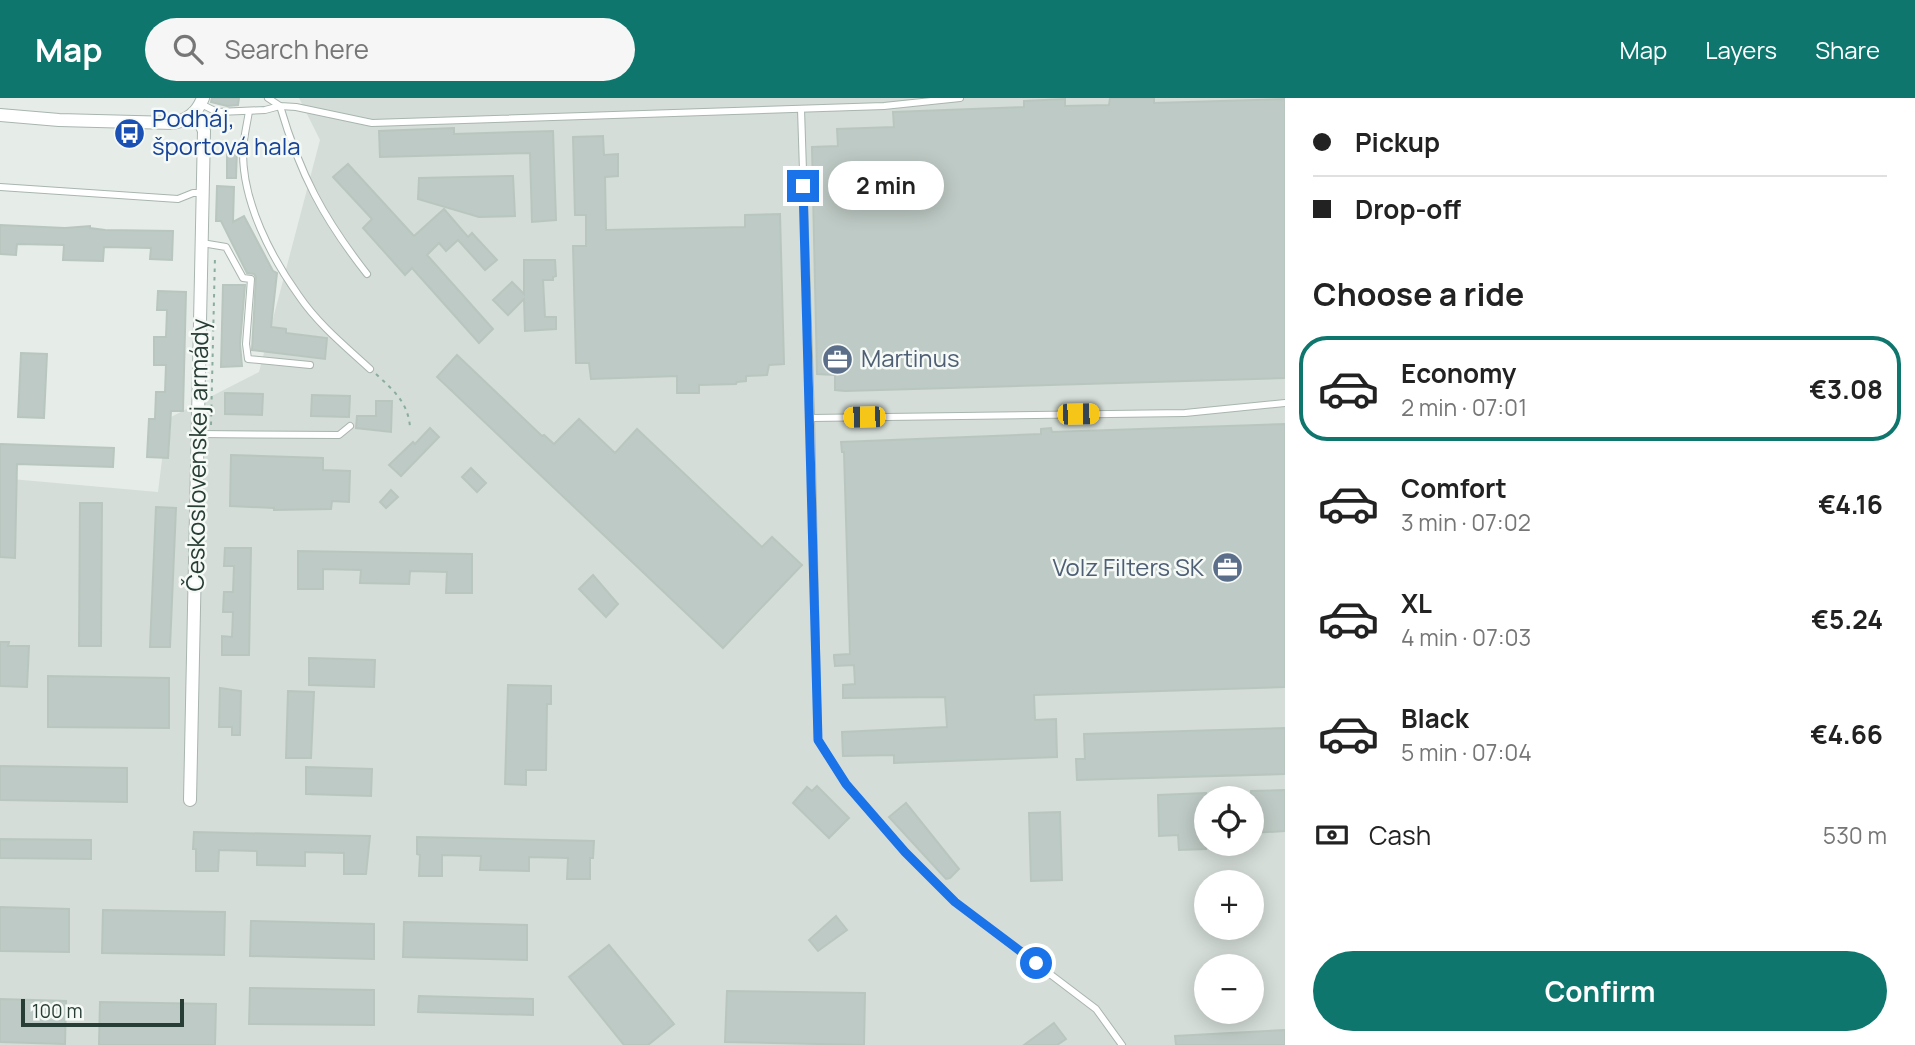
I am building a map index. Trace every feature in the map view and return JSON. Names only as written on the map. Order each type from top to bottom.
[{"type":"street","points":[[0,115],[164,124],[181,121],[200,105]]},
{"type":"street","name":"Československej armády","points":[[190,800],[204,434],[204,131],[200,105]]},
{"type":"lane","points":[[268,98],[281,106],[294,152],[313,195],[337,236],[367,274]]},
{"type":"lane","points":[[200,105],[217,112],[296,107],[372,123],[884,106],[960,98]]},
{"type":"lane","points":[[800,109],[811,418],[818,740],[846,784],[905,852],[955,902],[1096,1009],[1122,1045]]},
{"type":"lane","points":[[249,111],[244,163],[247,183],[263,231],[299,298],[331,333],[370,369]]},
{"type":"lane","points":[[0,187],[178,199],[203,192]]},
{"type":"lane","points":[[202,243],[226,247],[243,278],[251,279],[246,344],[248,359],[310,365]]},
{"type":"lane","points":[[811,418],[1185,413],[1285,402]]},
{"type":"lane","points":[[204,434],[339,435],[350,426]]},
{"type":"path","points":[[204,434],[215,251]]},
{"type":"path","points":[[370,369],[402,400],[410,426]]},
{"type":"shaded area","points":[[299,98],[1285,98],[1285,1045],[0,1045],[0,478],[158,492],[167,419],[259,372],[320,140]]},
{"type":"building","points":[[212,98],[239,98],[238,105],[227,106],[211,102]]},
{"type":"building","points":[[1110,98],[1154,98],[1154,103],[1285,99],[1285,378],[845,391],[835,390],[835,375],[817,374],[812,147],[838,146],[837,129],[894,127],[893,112],[1024,107],[1024,101],[1065,99],[1065,106],[1109,105]]},
{"type":"building","points":[[454,128],[454,134],[553,131],[556,220],[532,222],[530,153],[380,157],[379,131]]},
{"type":"building","points":[[603,136],[604,155],[618,154],[618,176],[605,177],[606,230],[745,227],[745,215],[780,214],[784,364],[769,365],[767,375],[746,376],[746,381],[736,384],[699,385],[699,393],[677,393],[677,376],[591,379],[589,363],[576,363],[573,246],[586,246],[586,215],[575,215],[573,137]]},
{"type":"building","points":[[227,148],[237,148],[236,178],[227,178]]},
{"type":"building","points":[[348,164],[414,236],[444,209],[468,237],[472,233],[497,260],[485,270],[458,240],[446,251],[439,243],[427,255],[493,329],[479,343],[412,268],[405,275],[363,228],[372,219],[333,177]]},
{"type":"building","points":[[513,176],[515,216],[479,217],[418,199],[419,178]]},
{"type":"building","points":[[217,186],[234,187],[233,222],[244,216],[273,271],[277,273],[271,327],[286,329],[286,333],[327,338],[325,359],[252,350],[256,277],[247,273],[221,221],[216,221]]},
{"type":"building","points":[[0,225],[65,228],[90,226],[105,230],[173,231],[172,260],[150,259],[151,248],[104,247],[103,261],[63,260],[64,245],[17,244],[16,255],[0,254]]},
{"type":"building","points":[[524,260],[555,260],[556,276],[553,280],[543,280],[545,317],[556,317],[556,329],[525,331],[524,299],[508,315],[493,300],[512,282],[524,294]]},
{"type":"building","points":[[223,285],[245,285],[240,344],[242,366],[221,367]]},
{"type":"building","points":[[158,291],[186,292],[183,411],[171,411],[168,458],[147,457],[149,419],[155,419],[156,392],[165,392],[166,365],[154,365],[154,337],[166,337],[167,310],[157,310]]},
{"type":"building","points":[[21,353],[47,354],[44,418],[18,417]]},
{"type":"building","points":[[457,355],[542,436],[554,444],[579,419],[615,453],[637,429],[762,547],[772,537],[802,565],[723,648],[437,377]]},
{"type":"building","points":[[225,393],[263,394],[262,415],[225,414]]},
{"type":"building","points":[[312,395],[350,396],[349,417],[311,416]]},
{"type":"building","points":[[376,401],[392,401],[391,432],[356,428],[357,416],[376,416]]},
{"type":"building","points":[[1285,424],[1285,687],[1034,695],[1035,720],[1056,719],[1057,757],[894,763],[894,755],[843,756],[842,732],[947,727],[945,697],[843,698],[843,685],[855,684],[854,665],[835,666],[834,657],[850,654],[844,452],[841,442],[1041,434],[1041,429],[1051,428],[1052,432]]},
{"type":"building","points":[[430,428],[439,437],[401,476],[389,465]]},
{"type":"building","points":[[0,444],[114,448],[113,467],[17,464],[15,558],[0,557]]},
{"type":"building","points":[[231,455],[323,458],[323,470],[350,471],[349,502],[332,501],[331,509],[274,510],[230,506]]},
{"type":"building","points":[[471,468],[486,483],[477,492],[462,477]]},
{"type":"building","points":[[391,490],[398,497],[386,508],[380,502]]},
{"type":"building","points":[[80,503],[102,503],[101,646],[79,646]]},
{"type":"building","points":[[156,507],[176,508],[170,647],[150,647]]},
{"type":"building","points":[[225,548],[251,548],[249,655],[222,655],[222,636],[232,637],[233,612],[223,612],[224,592],[233,592],[234,566],[224,566]]},
{"type":"building","points":[[298,551],[472,554],[472,593],[446,593],[447,572],[410,571],[409,584],[360,583],[361,570],[323,569],[323,589],[298,589]]},
{"type":"building","points":[[593,575],[618,604],[606,617],[579,589]]},
{"type":"building","points":[[0,642],[9,642],[8,646],[29,646],[27,687],[0,686]]},
{"type":"building","points":[[309,658],[375,660],[374,687],[309,685]]},
{"type":"building","points":[[48,676],[169,678],[169,728],[48,727]]},
{"type":"building","points":[[508,685],[551,686],[551,704],[547,704],[546,770],[526,770],[526,785],[505,784]]},
{"type":"building","points":[[220,688],[241,691],[240,735],[232,735],[232,727],[219,727]]},
{"type":"building","points":[[288,691],[314,692],[311,758],[286,758]]},
{"type":"building","points":[[1285,728],[1285,774],[1077,780],[1076,759],[1085,759],[1084,734]]},
{"type":"building","points":[[0,766],[127,768],[127,802],[0,800]]},
{"type":"building","points":[[306,767],[372,769],[371,796],[306,794]]},
{"type":"building","points":[[817,786],[849,818],[829,838],[793,803],[807,787],[812,791]]},
{"type":"building","points":[[1285,790],[1285,831],[1264,832],[1264,791]]},
{"type":"building","points":[[1194,794],[1194,849],[1179,850],[1178,835],[1159,836],[1158,795]]},
{"type":"building","points":[[906,803],[959,869],[950,878],[946,879],[889,817]]},
{"type":"building","points":[[1060,812],[1062,880],[1031,881],[1029,813]]},
{"type":"building","points":[[194,832],[370,836],[366,874],[344,874],[344,853],[305,852],[305,866],[257,865],[257,851],[219,850],[218,871],[196,871]]},
{"type":"building","points":[[417,837],[594,841],[593,858],[590,858],[590,879],[567,879],[568,858],[529,857],[529,871],[480,870],[481,856],[442,855],[442,876],[419,876]]},
{"type":"building","points":[[0,839],[91,840],[91,859],[0,858]]},
{"type":"building","points":[[0,907],[69,909],[69,952],[0,951]]},
{"type":"building","points":[[103,910],[225,912],[224,955],[102,953]]},
{"type":"building","points":[[836,916],[847,930],[818,951],[809,940]]},
{"type":"building","points":[[251,921],[374,924],[374,959],[250,956]]},
{"type":"building","points":[[404,922],[527,925],[527,960],[403,957]]},
{"type":"building","points":[[609,945],[674,1024],[648,1045],[624,1045],[569,977]]},
{"type":"building","points":[[250,988],[374,990],[374,1025],[249,1024]]},
{"type":"building","points":[[727,991],[865,993],[864,1045],[725,1042]]},
{"type":"building","points":[[419,996],[533,999],[533,1015],[418,1012]]},
{"type":"building","points":[[0,999],[66,1001],[65,1044],[0,1042]]},
{"type":"building","points":[[100,1002],[216,1004],[215,1045],[99,1045]]},
{"type":"building","points":[[1054,1023],[1066,1039],[1057,1045],[1024,1045]]},
{"type":"building","points":[[1285,1030],[1285,1045],[1176,1045],[1175,1036]]},
{"type":"place","name":"Podháj, športová hala","points":[[129,133]]},
{"type":"place","name":"Martinus","points":[[838,359]]},
{"type":"place","name":"Volz Filters SK","points":[[1227,568]]},
{"type":"route","points":[[803,186],[818,740],[846,784],[905,852],[955,902],[1036,963]]}]
